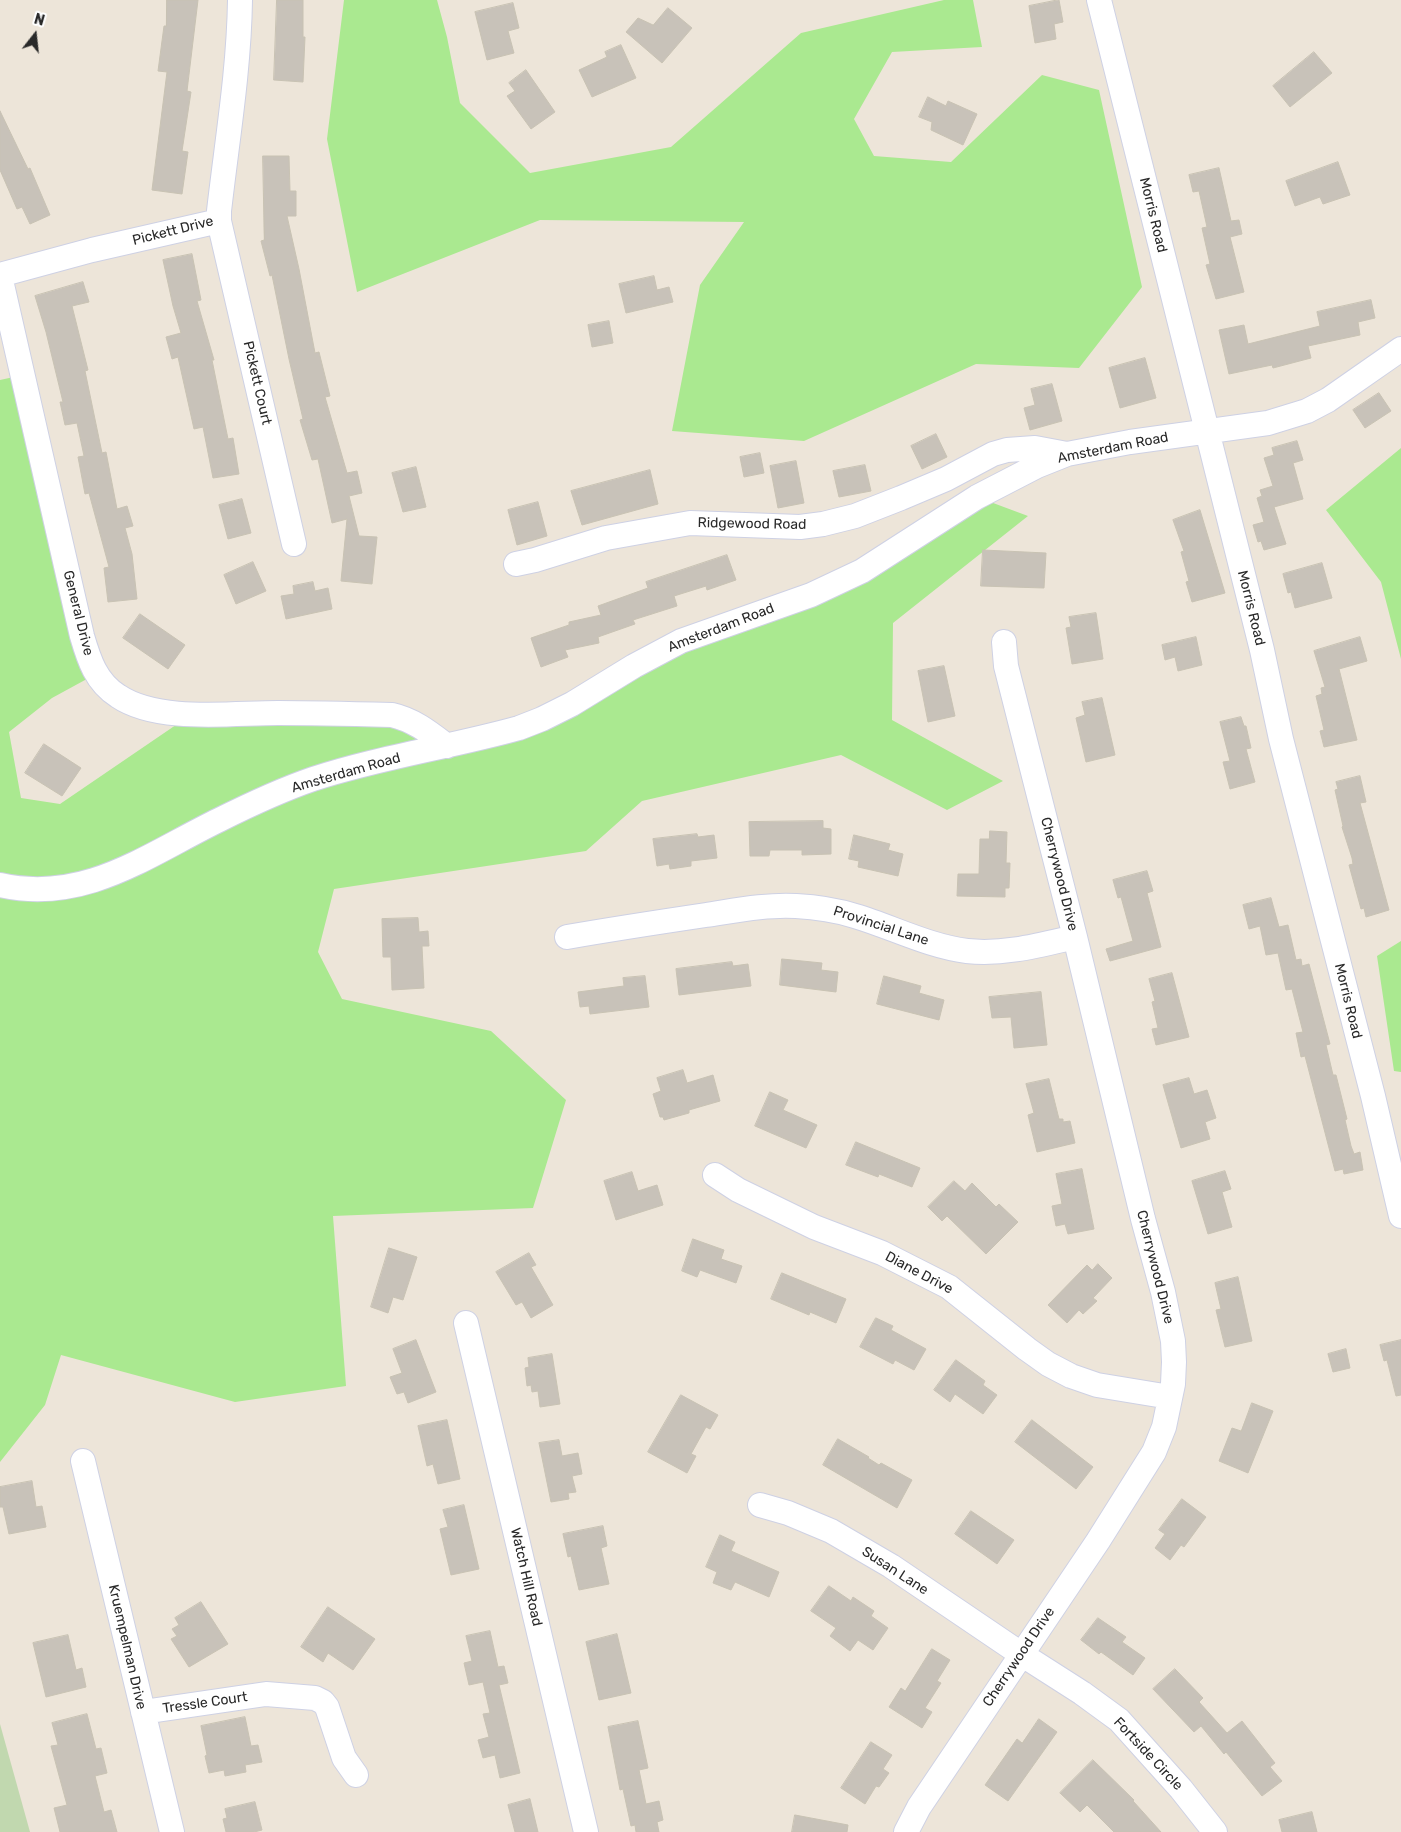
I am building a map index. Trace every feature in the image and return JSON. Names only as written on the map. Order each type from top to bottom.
[{"type":"street","name":"Pickett Drive","points":[[0,275],[92,250],[220,222],[219,211],[231,113],[240,0]]},
{"type":"street","name":"Morris Road","points":[[1099,0],[1262,650],[1281,739],[1373,1096],[1401,1216]]},
{"type":"street","name":"Pickett Court","points":[[220,222],[294,544]]},
{"type":"street","name":"General Drive","points":[[0,275],[82,636],[89,661],[106,687],[129,702],[155,711],[192,714],[392,715],[424,728],[447,746]]},
{"type":"street","name":"Amsterdam Road","points":[[0,885],[20,889],[42,890],[70,887],[90,881],[152,857],[219,820],[314,779],[519,728],[542,719],[681,641],[811,595],[862,571],[977,498],[1037,466],[1067,454],[1207,430],[1268,423],[1307,411],[1328,400],[1401,349]]},
{"type":"street","name":"Ridgewood Road","points":[[516,564],[536,560],[606,538],[690,523],[800,527],[824,524],[855,516],[901,498],[993,454],[1007,450],[1035,448],[1067,454]]},
{"type":"street","name":"Cherrywood Drive","points":[[906,1832],[919,1806],[1098,1541],[1154,1452],[1164,1426],[1174,1362],[1173,1342],[1164,1301],[1075,937],[1006,666],[1004,642]]},
{"type":"street","name":"Provincial Lane","points":[[567,936],[742,910],[793,906],[829,910],[856,916],[937,944],[965,950],[1005,951],[1033,947],[1075,937]]},
{"type":"street","name":"Diane Drive","points":[[715,1175],[738,1190],[814,1227],[882,1253],[949,1287],[1027,1349],[1048,1364],[1071,1376],[1098,1385],[1170,1397]]},
{"type":"street","name":"Watch Hill Road","points":[[466,1323],[586,1832]]},
{"type":"street","name":"Kruempelman Drive","points":[[83,1461],[172,1832]]},
{"type":"street","name":"Susan Lane","points":[[760,1505],[831,1531],[892,1566],[1021,1654]]},
{"type":"street","name":"Fortside Circle","points":[[1021,1654],[1082,1693],[1119,1720],[1181,1789],[1215,1832]]},
{"type":"street","name":"Tressle Court","points":[[143,1712],[266,1694],[315,1698],[323,1702],[327,1707],[344,1758],[356,1775]]},
{"type":"green space","points":[[344,0],[437,0],[447,37],[460,103],[530,173],[671,147],[801,33],[944,0],[973,0],[982,47],[892,52],[854,119],[874,156],[951,162],[1042,75],[1099,90],[1142,287],[1079,368],[976,364],[804,441],[672,431],[700,285],[744,222],[540,220],[357,292],[327,139]]},
{"type":"green space","points":[[23,375],[96,674],[52,698],[9,732],[21,798],[60,804],[192,714],[392,715],[447,746],[572,704],[811,595],[977,497],[1028,516],[893,623],[892,720],[1003,781],[947,810],[841,755],[642,801],[586,851],[334,889],[318,952],[342,999],[491,1031],[566,1100],[533,1208],[333,1216],[346,1386],[235,1402],[61,1355],[45,1405],[0,1462],[0,380]]},
{"type":"green space","points":[[1401,448],[1401,659],[1381,582],[1326,510]]},
{"type":"green space","points":[[1401,941],[1401,1072],[1394,1071],[1377,956]]},
{"type":"green space","points":[[0,1724],[30,1832],[0,1832]]},
{"type":"building","points":[[167,0],[198,0],[187,91],[191,92],[182,151],[188,152],[182,194],[152,190],[167,72],[158,71],[164,26],[166,26]]},
{"type":"building","points":[[277,0],[303,0],[303,37],[305,37],[303,82],[274,80]]},
{"type":"building","points":[[1059,0],[1063,22],[1054,24],[1056,39],[1035,43],[1029,6]]},
{"type":"building","points":[[513,3],[519,28],[508,31],[514,53],[487,60],[475,12]]},
{"type":"building","points":[[668,8],[692,28],[662,63],[626,32],[638,18],[653,25]]},
{"type":"building","points":[[621,45],[636,78],[592,97],[579,70],[607,57],[605,52]]},
{"type":"building","points":[[1314,52],[1332,73],[1290,107],[1273,86]]},
{"type":"building","points":[[526,70],[555,112],[531,129],[507,96],[515,91],[509,83]]},
{"type":"building","points":[[928,97],[946,106],[948,101],[977,114],[963,145],[931,130],[932,122],[919,117]]},
{"type":"building","points":[[0,111],[28,169],[30,168],[50,215],[30,224],[22,207],[17,209],[0,170]]},
{"type":"building","points":[[263,156],[289,156],[290,191],[296,191],[296,216],[287,216],[315,353],[319,352],[330,396],[325,397],[347,473],[357,471],[362,493],[349,496],[359,536],[377,537],[372,584],[341,581],[347,519],[332,523],[318,459],[312,460],[300,420],[303,419],[272,275],[270,276],[261,241],[264,240]]},
{"type":"building","points":[[1338,162],[1350,195],[1323,204],[1320,197],[1295,206],[1286,181]]},
{"type":"building","points":[[1219,168],[1231,221],[1239,220],[1242,234],[1230,237],[1244,292],[1216,299],[1206,265],[1210,264],[1202,228],[1207,227],[1199,191],[1193,192],[1189,175]]},
{"type":"building","points":[[192,254],[201,300],[197,301],[214,360],[212,360],[228,439],[233,438],[239,474],[213,478],[203,427],[194,429],[178,357],[172,359],[166,337],[181,333],[163,260]]},
{"type":"building","points":[[654,276],[657,290],[669,287],[673,302],[626,313],[619,284]]},
{"type":"building","points":[[83,282],[89,302],[72,306],[88,370],[85,371],[102,453],[106,452],[117,509],[127,506],[133,526],[125,528],[132,554],[137,599],[108,602],[104,568],[109,567],[89,493],[85,494],[78,457],[84,456],[77,423],[65,425],[60,402],[63,402],[35,296]]},
{"type":"building","points":[[1371,300],[1375,318],[1358,322],[1360,335],[1308,346],[1311,358],[1273,368],[1272,365],[1229,374],[1219,330],[1244,325],[1248,344],[1320,326],[1317,312]]},
{"type":"building","points":[[609,321],[613,343],[592,347],[588,325]]},
{"type":"building","points":[[1145,358],[1156,398],[1120,408],[1109,368]]},
{"type":"building","points":[[1052,384],[1062,421],[1030,430],[1024,408],[1035,405],[1031,389]]},
{"type":"building","points":[[1379,393],[1391,411],[1365,428],[1353,410]]},
{"type":"building","points":[[936,434],[947,457],[922,469],[911,446]]},
{"type":"building","points":[[1297,441],[1303,460],[1293,463],[1303,499],[1274,507],[1286,544],[1264,550],[1261,541],[1258,542],[1253,525],[1264,522],[1257,498],[1262,496],[1260,490],[1273,486],[1264,458],[1274,455],[1272,448]]},
{"type":"building","points":[[760,453],[764,473],[744,477],[740,457]]},
{"type":"building","points":[[796,461],[804,503],[778,508],[770,466]]},
{"type":"building","points":[[865,465],[871,491],[839,497],[833,471]]},
{"type":"building","points":[[416,467],[426,507],[403,512],[392,473]]},
{"type":"building","points":[[650,470],[658,504],[582,525],[571,491]]},
{"type":"building","points":[[242,499],[251,533],[228,539],[219,505]]},
{"type":"building","points":[[538,502],[547,536],[517,545],[508,510]]},
{"type":"building","points":[[1200,510],[1225,593],[1192,602],[1186,582],[1189,581],[1181,552],[1184,551],[1173,520]]},
{"type":"building","points":[[983,550],[1046,553],[1044,588],[981,586]]},
{"type":"building","points":[[727,555],[736,580],[707,590],[706,586],[674,596],[677,606],[633,620],[635,624],[598,637],[599,643],[565,650],[568,657],[541,667],[531,638],[569,625],[569,622],[601,615],[598,606],[648,588],[646,582]]},
{"type":"building","points":[[253,562],[266,591],[236,604],[224,575]]},
{"type":"building","points":[[1322,563],[1332,598],[1295,608],[1291,592],[1288,593],[1283,574]]},
{"type":"building","points":[[313,582],[315,591],[328,588],[332,609],[286,619],[281,596],[294,594],[293,586]]},
{"type":"building","points":[[1096,613],[1103,659],[1072,664],[1066,628],[1071,627],[1069,617]]},
{"type":"building","points":[[140,614],[185,645],[168,669],[123,638]]},
{"type":"building","points":[[1196,637],[1202,665],[1178,671],[1175,657],[1165,660],[1162,645]]},
{"type":"building","points":[[1360,637],[1367,661],[1339,669],[1357,740],[1324,747],[1320,731],[1324,730],[1316,696],[1322,694],[1321,688],[1325,687],[1314,651]]},
{"type":"building","points":[[944,666],[955,716],[928,722],[918,671]]},
{"type":"building","points":[[1102,698],[1115,755],[1086,762],[1076,718],[1085,715],[1082,702]]},
{"type":"building","points":[[1241,717],[1244,726],[1246,726],[1251,748],[1246,749],[1255,782],[1230,789],[1223,762],[1230,761],[1220,722]]},
{"type":"building","points":[[44,744],[81,768],[62,796],[25,773]]},
{"type":"building","points":[[1360,776],[1366,802],[1360,803],[1389,910],[1366,917],[1364,908],[1361,909],[1349,865],[1353,864],[1352,858],[1342,827],[1335,790],[1338,789],[1336,782]]},
{"type":"building","points":[[823,821],[823,828],[831,829],[831,854],[802,855],[802,850],[770,850],[769,856],[750,856],[749,822]]},
{"type":"building","points":[[990,831],[1007,832],[1006,863],[1010,863],[1009,888],[1005,888],[1005,897],[957,896],[958,874],[979,874],[980,839],[989,839]]},
{"type":"building","points":[[697,834],[698,837],[714,835],[717,858],[691,861],[691,866],[670,869],[669,864],[657,866],[653,839]]},
{"type":"building","points":[[854,835],[890,844],[888,850],[903,854],[898,876],[858,867],[859,861],[849,859]]},
{"type":"building","points":[[1147,871],[1153,891],[1147,893],[1161,947],[1110,961],[1106,949],[1133,941],[1121,897],[1118,898],[1113,880]]},
{"type":"building","points":[[1271,898],[1279,927],[1288,925],[1296,960],[1301,959],[1302,966],[1309,964],[1330,1044],[1326,1045],[1347,1119],[1345,1120],[1351,1146],[1354,1154],[1360,1152],[1363,1170],[1344,1174],[1343,1169],[1335,1171],[1305,1056],[1301,1057],[1296,1033],[1303,1032],[1292,989],[1286,990],[1278,953],[1266,955],[1260,926],[1249,929],[1243,905]]},
{"type":"building","points":[[418,918],[419,932],[428,931],[429,946],[422,946],[424,988],[392,990],[391,957],[383,957],[382,919]]},
{"type":"building","points":[[782,959],[822,963],[821,970],[838,972],[836,992],[780,985]]},
{"type":"building","points":[[732,962],[733,966],[748,964],[751,986],[679,995],[676,969]]},
{"type":"building","points":[[1172,973],[1189,1037],[1156,1045],[1152,1029],[1158,1028],[1152,1002],[1155,1001],[1149,979]]},
{"type":"building","points":[[645,976],[649,1007],[590,1014],[589,1006],[580,1007],[578,992],[624,986],[623,978]]},
{"type":"building","points":[[884,976],[921,986],[919,993],[944,1000],[939,1020],[877,1004]]},
{"type":"building","points":[[1041,992],[1047,1045],[1014,1048],[1011,1017],[992,1018],[989,997]]},
{"type":"building","points":[[683,1070],[687,1083],[713,1075],[720,1101],[664,1120],[663,1117],[660,1117],[653,1094],[661,1091],[657,1078]]},
{"type":"building","points":[[1189,1078],[1194,1094],[1207,1090],[1216,1118],[1205,1122],[1210,1139],[1181,1148],[1163,1085]]},
{"type":"building","points":[[1049,1079],[1059,1119],[1063,1119],[1063,1122],[1070,1121],[1075,1143],[1037,1152],[1028,1115],[1034,1113],[1026,1084]]},
{"type":"building","points":[[770,1092],[788,1100],[783,1110],[817,1125],[806,1148],[755,1126]]},
{"type":"building","points":[[856,1142],[920,1168],[912,1187],[879,1174],[878,1177],[846,1165]]},
{"type":"building","points":[[1082,1169],[1094,1229],[1068,1234],[1065,1224],[1056,1226],[1052,1206],[1062,1204],[1056,1174]]},
{"type":"building","points":[[1225,1171],[1231,1189],[1222,1192],[1232,1227],[1208,1234],[1192,1181]]},
{"type":"building","points":[[632,1172],[638,1191],[657,1185],[663,1205],[616,1220],[604,1181]]},
{"type":"building","points":[[954,1181],[965,1191],[972,1183],[996,1207],[999,1204],[1018,1222],[986,1254],[947,1216],[942,1221],[928,1207]]},
{"type":"building","points":[[693,1239],[724,1250],[721,1259],[742,1266],[736,1283],[700,1270],[697,1277],[682,1271]]},
{"type":"building","points":[[389,1248],[417,1257],[403,1300],[393,1297],[388,1313],[371,1307]]},
{"type":"building","points":[[529,1253],[536,1265],[531,1267],[553,1305],[531,1318],[522,1302],[516,1305],[496,1272]]},
{"type":"building","points":[[1098,1264],[1112,1278],[1093,1298],[1097,1301],[1083,1314],[1079,1310],[1067,1323],[1048,1305],[1087,1265],[1092,1270]]},
{"type":"building","points":[[782,1273],[846,1299],[836,1323],[810,1312],[809,1315],[771,1299]]},
{"type":"building","points":[[1238,1277],[1252,1341],[1225,1347],[1216,1310],[1221,1309],[1215,1283]]},
{"type":"building","points":[[876,1318],[893,1326],[891,1330],[926,1349],[914,1370],[895,1360],[893,1364],[860,1347]]},
{"type":"building","points":[[416,1340],[436,1392],[408,1403],[404,1392],[397,1394],[390,1377],[402,1373],[393,1349]]},
{"type":"building","points":[[1401,1340],[1401,1395],[1396,1396],[1387,1360],[1384,1361],[1380,1345]]},
{"type":"building","points":[[1346,1349],[1350,1368],[1333,1372],[1328,1354]]},
{"type":"building","points":[[552,1354],[560,1404],[540,1407],[538,1391],[532,1392],[531,1385],[527,1386],[525,1368],[529,1367],[528,1358]]},
{"type":"building","points":[[956,1360],[985,1381],[983,1385],[997,1395],[983,1414],[955,1394],[950,1402],[934,1390]]},
{"type":"building","points":[[681,1395],[718,1415],[710,1429],[706,1427],[691,1454],[696,1456],[687,1473],[648,1452]]},
{"type":"building","points":[[1252,1403],[1273,1411],[1248,1473],[1219,1461],[1232,1428],[1241,1431]]},
{"type":"building","points":[[447,1420],[460,1479],[438,1484],[433,1464],[427,1466],[418,1426]]},
{"type":"building","points":[[1032,1420],[1093,1467],[1076,1489],[1015,1442]]},
{"type":"building","points":[[838,1439],[879,1465],[881,1463],[912,1480],[897,1508],[823,1465]]},
{"type":"building","points":[[559,1440],[562,1456],[578,1453],[582,1474],[572,1476],[576,1492],[568,1493],[569,1499],[551,1502],[539,1443]]},
{"type":"building","points":[[32,1481],[36,1507],[42,1506],[46,1527],[9,1534],[3,1507],[0,1507],[0,1487]]},
{"type":"building","points":[[1182,1499],[1206,1517],[1184,1547],[1181,1545],[1170,1560],[1155,1548],[1165,1534],[1159,1530]]},
{"type":"building","points":[[464,1505],[479,1569],[451,1575],[440,1529],[448,1527],[443,1510]]},
{"type":"building","points":[[971,1511],[1014,1540],[997,1564],[955,1534]]},
{"type":"building","points":[[603,1526],[607,1546],[601,1548],[609,1584],[579,1590],[571,1556],[568,1557],[563,1534]]},
{"type":"building","points":[[720,1535],[735,1542],[731,1551],[779,1572],[769,1597],[735,1582],[731,1590],[713,1583],[717,1572],[706,1567]]},
{"type":"building","points":[[829,1586],[851,1601],[853,1597],[874,1611],[871,1616],[888,1628],[873,1650],[858,1640],[850,1651],[830,1636],[836,1628],[811,1611]]},
{"type":"building","points":[[201,1602],[228,1644],[189,1667],[171,1639],[177,1636],[172,1629],[179,1625],[175,1618]]},
{"type":"building","points":[[328,1607],[375,1639],[353,1670],[328,1653],[323,1662],[301,1647]]},
{"type":"building","points":[[1098,1618],[1126,1637],[1122,1642],[1145,1658],[1133,1675],[1101,1652],[1099,1654],[1081,1640]]},
{"type":"building","points":[[490,1631],[498,1667],[504,1666],[508,1683],[499,1685],[520,1773],[500,1778],[495,1755],[483,1758],[478,1740],[489,1737],[483,1714],[490,1713],[483,1682],[469,1685],[464,1663],[472,1661],[466,1636]]},
{"type":"building","points":[[617,1634],[631,1693],[599,1700],[586,1642]]},
{"type":"building","points":[[68,1635],[76,1670],[82,1668],[86,1687],[46,1697],[33,1643]]},
{"type":"building","points":[[932,1649],[950,1660],[937,1681],[941,1683],[925,1708],[932,1712],[922,1728],[889,1707],[901,1688],[905,1691]]},
{"type":"building","points":[[1175,1669],[1203,1698],[1199,1702],[1227,1733],[1242,1721],[1275,1763],[1270,1767],[1282,1781],[1262,1796],[1226,1752],[1224,1754],[1201,1726],[1194,1732],[1153,1689]]},
{"type":"building","points":[[87,1714],[96,1749],[101,1748],[107,1773],[95,1776],[104,1812],[111,1810],[117,1832],[60,1832],[54,1808],[67,1805],[51,1746],[58,1745],[52,1723]]},
{"type":"building","points":[[245,1717],[251,1746],[258,1745],[262,1762],[245,1765],[246,1772],[225,1776],[224,1770],[209,1773],[201,1726]]},
{"type":"building","points":[[1039,1719],[1057,1732],[1008,1801],[985,1785],[1017,1739],[1022,1743]]},
{"type":"building","points":[[638,1721],[648,1768],[639,1770],[646,1804],[659,1801],[663,1820],[657,1822],[659,1832],[636,1832],[635,1825],[631,1826],[623,1789],[620,1790],[608,1727]]},
{"type":"building","points":[[871,1742],[892,1755],[883,1769],[889,1773],[879,1787],[876,1786],[865,1804],[841,1788]]},
{"type":"building","points":[[1093,1760],[1134,1800],[1161,1832],[1114,1832],[1087,1805],[1080,1812],[1060,1793]]},
{"type":"building","points":[[530,1799],[538,1832],[515,1832],[508,1805]]},
{"type":"building","points":[[255,1802],[262,1830],[254,1832],[226,1832],[223,1819],[227,1818],[225,1809]]},
{"type":"building","points":[[1312,1812],[1317,1832],[1282,1832],[1279,1820]]},
{"type":"building","points":[[795,1815],[848,1825],[847,1832],[792,1832]]}]
